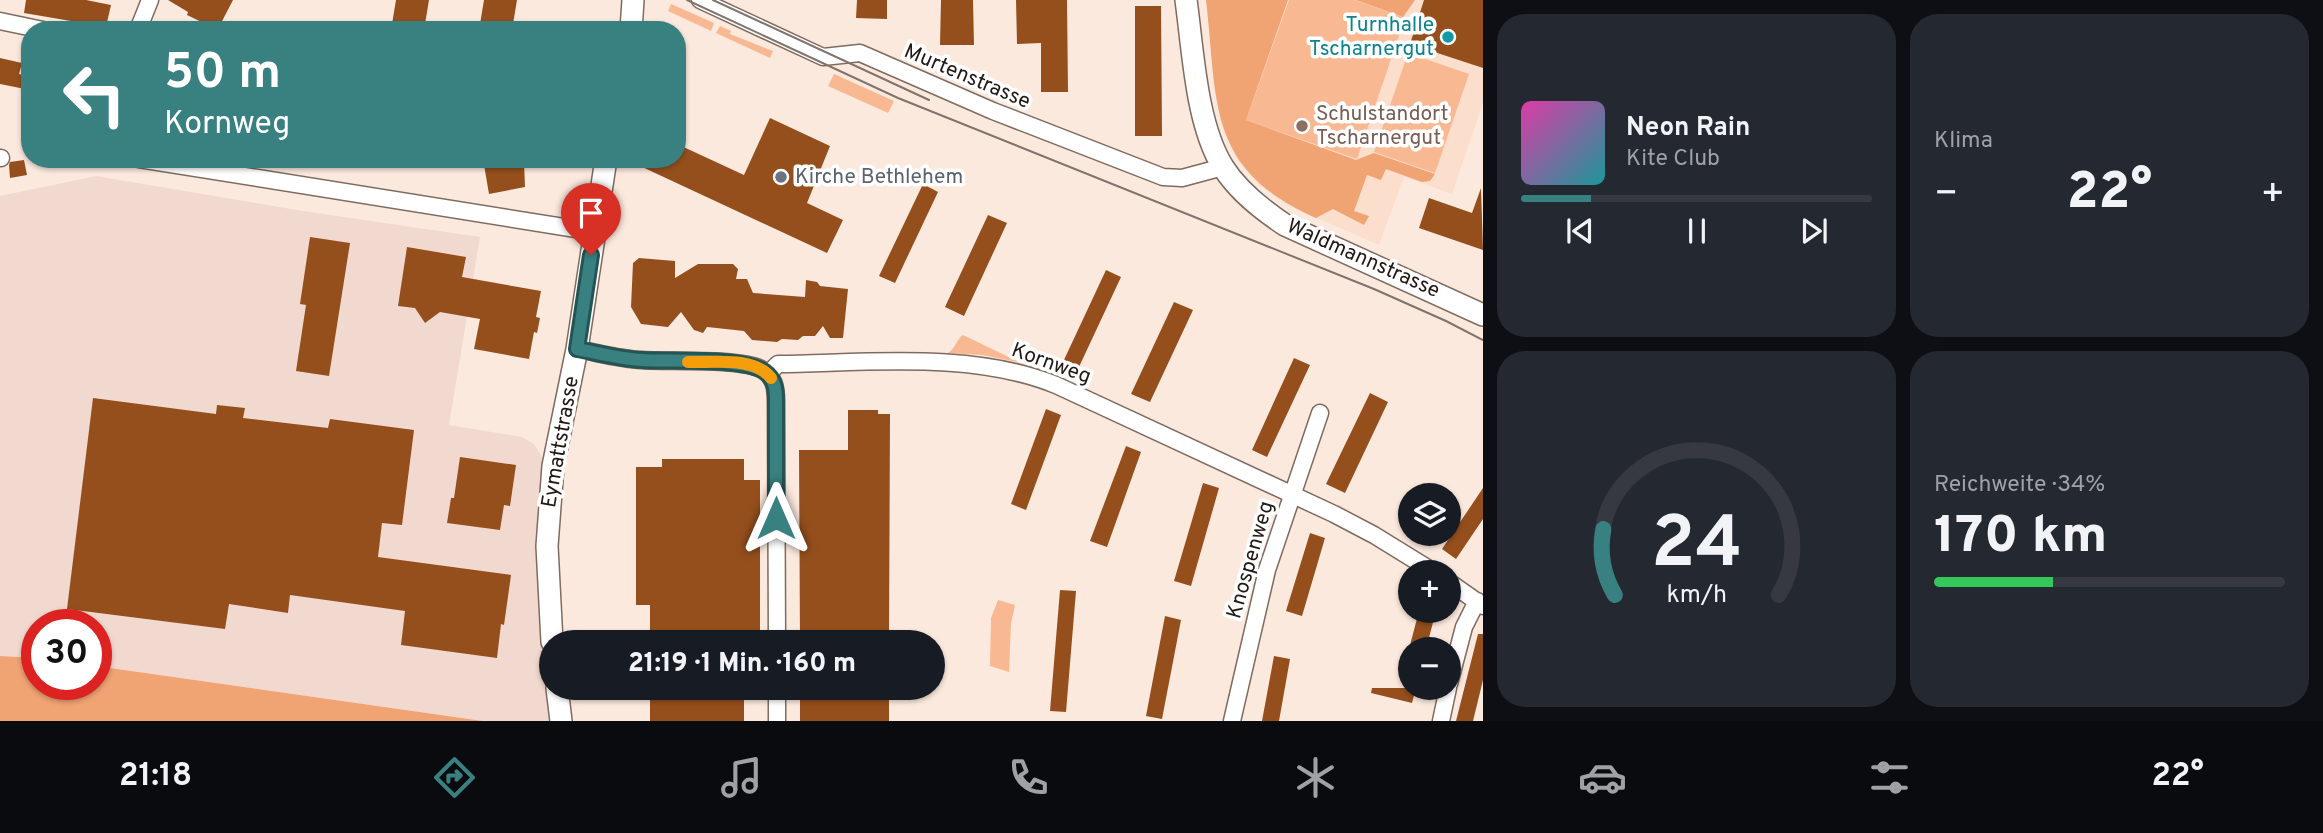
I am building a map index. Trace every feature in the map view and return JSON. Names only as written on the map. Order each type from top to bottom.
[{"type":"street","points":[[142,21],[150,0]]},
{"type":"street","points":[[632,21],[633,0]]},
{"type":"street","name":"Murtenstrasse","points":[[700,0],[823,57],[860,53],[993,111],[1163,177],[1182,178],[1223,167]]},
{"type":"street","name":"Waldmannstrasse","points":[[1186,0],[1205,123],[1223,167],[1251,200],[1285,225],[1483,315]]},
{"type":"street","points":[[0,21],[21,25]]},
{"type":"street","points":[[195,168],[595,232]]},
{"type":"street","name":"Eymattstrasse","points":[[551,630],[547,567],[552,466],[577,349],[605,168]]},
{"type":"street","points":[[577,349],[640,360],[744,364],[768,373],[776,388],[777,630]]},
{"type":"street","name":"Kornweg","points":[[768,373],[778,364],[942,362],[1009,369],[1056,385],[1292,493],[1374,535],[1415,560]]},
{"type":"street","name":"Knospenweg","points":[[1232,721],[1266,570],[1320,413]]},
{"type":"street","points":[[1461,591],[1480,604],[1464,626],[1461,638]]},
{"type":"street","points":[[558,700],[561,721]]},
{"type":"street","points":[[777,700],[778,721]]},
{"type":"street","points":[[1441,721],[1446,700]]},
{"type":"shaded area","name":"Schulstandort Tscharnergut","points":[[1206,0],[1483,0],[1483,103],[1452,194],[1404,177],[1379,245],[1289,206],[1259,185],[1237,159],[1220,119]]},
{"type":"shaded area","points":[[1206,0],[1288,0],[1246,120],[1356,160],[1374,153],[1435,174],[1430,181],[1422,182],[1386,169],[1381,180],[1367,175],[1354,211],[1369,216],[1364,225],[1333,209],[1316,218],[1280,199],[1254,178],[1236,155],[1224,130],[1217,102]]},
{"type":"shaded area","points":[[1289,0],[1355,0],[1405,18],[1357,159],[1246,120]]},
{"type":"shaded area","points":[[1356,0],[1415,0],[1403,17]]},
{"type":"shaded area","points":[[671,4],[714,23],[711,31],[668,11]]},
{"type":"shaded area","points":[[720,26],[731,31],[730,34],[773,51],[770,58],[716,33]]},
{"type":"shaded area","points":[[1408,53],[1469,74],[1435,173],[1374,152]]},
{"type":"shaded area","points":[[834,74],[894,101],[888,113],[828,86]]},
{"type":"shaded area","points":[[96,176],[480,237],[449,425],[522,437],[534,444],[541,455],[543,465],[538,540],[543,630],[539,630],[539,700],[551,700],[553,721],[483,721],[112,668],[112,609],[21,609],[21,657],[0,656],[0,196]]},
{"type":"shaded area","points":[[963,335],[1017,362],[982,355],[948,353]]},
{"type":"shaded area","points":[[998,600],[1015,605],[1011,623],[1009,672],[990,666],[991,618]]},
{"type":"shaded area","points":[[0,656],[21,657],[21,700],[112,700],[112,668],[483,721],[0,721]]},
{"type":"building","points":[[26,0],[86,0],[111,5],[107,21],[71,21],[24,13]]},
{"type":"building","points":[[168,0],[233,0],[222,21],[200,21],[187,15],[188,12]]},
{"type":"building","points":[[396,0],[429,0],[426,21],[392,21]]},
{"type":"building","points":[[484,0],[517,0],[514,21],[480,21]]},
{"type":"building","points":[[857,0],[887,0],[887,19],[856,18]]},
{"type":"building","points":[[941,0],[973,0],[974,45],[940,45]]},
{"type":"building","points":[[1016,0],[1067,0],[1068,92],[1041,92],[1041,43],[1017,44]]},
{"type":"building","name":"Turnhalle Tscharnergut","points":[[1424,0],[1483,0],[1483,68],[1410,44]]},
{"type":"building","points":[[1135,6],[1161,6],[1162,136],[1135,136]]},
{"type":"building","points":[[0,58],[21,63],[21,88],[0,84]]},
{"type":"building","name":"Kirche Bethlehem","points":[[770,118],[830,146],[807,203],[843,220],[827,253],[644,168],[686,168],[686,148],[744,175]]},
{"type":"building","points":[[21,160],[21,168],[26,168],[27,175],[10,178],[10,162]]},
{"type":"building","points":[[485,168],[524,168],[525,187],[489,194]]},
{"type":"building","points":[[923,184],[938,192],[895,283],[879,276]]},
{"type":"building","points":[[1481,188],[1483,250],[1419,228],[1429,198],[1472,213]]},
{"type":"building","points":[[988,215],[1007,223],[964,316],[945,307]]},
{"type":"building","points":[[310,237],[350,243],[329,376],[296,371],[306,305],[300,304]]},
{"type":"building","points":[[407,247],[466,257],[462,277],[541,291],[536,317],[540,318],[537,333],[534,332],[529,359],[474,349],[480,319],[440,312],[425,323],[415,308],[398,306]]},
{"type":"building","points":[[639,258],[675,261],[675,278],[698,264],[733,264],[738,269],[736,279],[747,279],[753,293],[805,297],[806,280],[817,282],[820,286],[848,289],[843,338],[830,338],[823,326],[815,336],[803,336],[798,340],[782,339],[777,342],[752,340],[744,331],[707,327],[703,333],[694,330],[681,312],[668,327],[641,324],[631,307],[633,263]]},
{"type":"building","points":[[1106,270],[1121,277],[1078,369],[1063,362]]},
{"type":"building","points":[[1174,302],[1193,310],[1150,402],[1131,394]]},
{"type":"building","points":[[1294,358],[1310,365],[1267,457],[1252,450]]},
{"type":"building","points":[[1370,393],[1388,402],[1345,493],[1326,484]]},
{"type":"building","points":[[93,398],[216,414],[217,405],[245,408],[243,418],[328,428],[330,419],[414,430],[402,525],[382,523],[378,557],[511,575],[497,658],[401,645],[405,611],[290,595],[288,613],[229,604],[225,629],[112,615],[112,609],[67,609]]},
{"type":"building","points":[[1046,409],[1061,415],[1026,510],[1011,504]]},
{"type":"building","points":[[848,410],[878,410],[878,414],[890,414],[889,630],[800,630],[799,450],[848,450]]},
{"type":"building","points":[[1126,446],[1141,452],[1107,547],[1090,541]]},
{"type":"building","points":[[460,457],[516,465],[510,506],[504,505],[500,530],[447,523]]},
{"type":"building","points":[[662,459],[744,459],[744,480],[760,480],[760,630],[650,630],[650,605],[636,605],[636,467],[662,467]]},
{"type":"building","points":[[1203,483],[1219,488],[1191,586],[1174,581]]},
{"type":"building","points":[[1483,488],[1483,519],[1456,559],[1442,549],[1444,546],[1461,546],[1461,521]]},
{"type":"building","points":[[1310,533],[1325,538],[1302,616],[1286,611]]},
{"type":"building","points":[[1060,590],[1076,591],[1066,712],[1050,711]]},
{"type":"building","points":[[1165,616],[1181,620],[1162,719],[1146,716]]},
{"type":"building","points":[[1416,623],[1433,623],[1429,637],[1412,637]]},
{"type":"building","points":[[1478,634],[1483,634],[1483,680],[1473,721],[1456,721]]},
{"type":"building","points":[[1274,656],[1290,659],[1279,721],[1262,721]]},
{"type":"building","points":[[1372,688],[1398,688],[1398,700],[1371,693]]},
{"type":"building","points":[[650,700],[744,700],[744,721],[650,721]]},
{"type":"building","points":[[800,700],[889,700],[889,721],[800,721]]},
{"type":"tram line","points":[[687,0],[898,98],[1374,289],[1483,340]]},
{"type":"tram line","points":[[713,0],[929,100]]},
{"type":"slow traffic","points":[[688,362],[744,364],[763,370],[771,378]]},
{"type":"place","name":"Turnhalle Tscharnergut","points":[[1448,37]]},
{"type":"place","name":"Schulstandort Tscharnergut","points":[[1302,126]]},
{"type":"place","name":"Kirche Bethlehem","points":[[781,177]]},
{"type":"route","points":[[591,255],[577,349],[640,360],[744,364],[768,373],[776,388],[776,518]]}]
